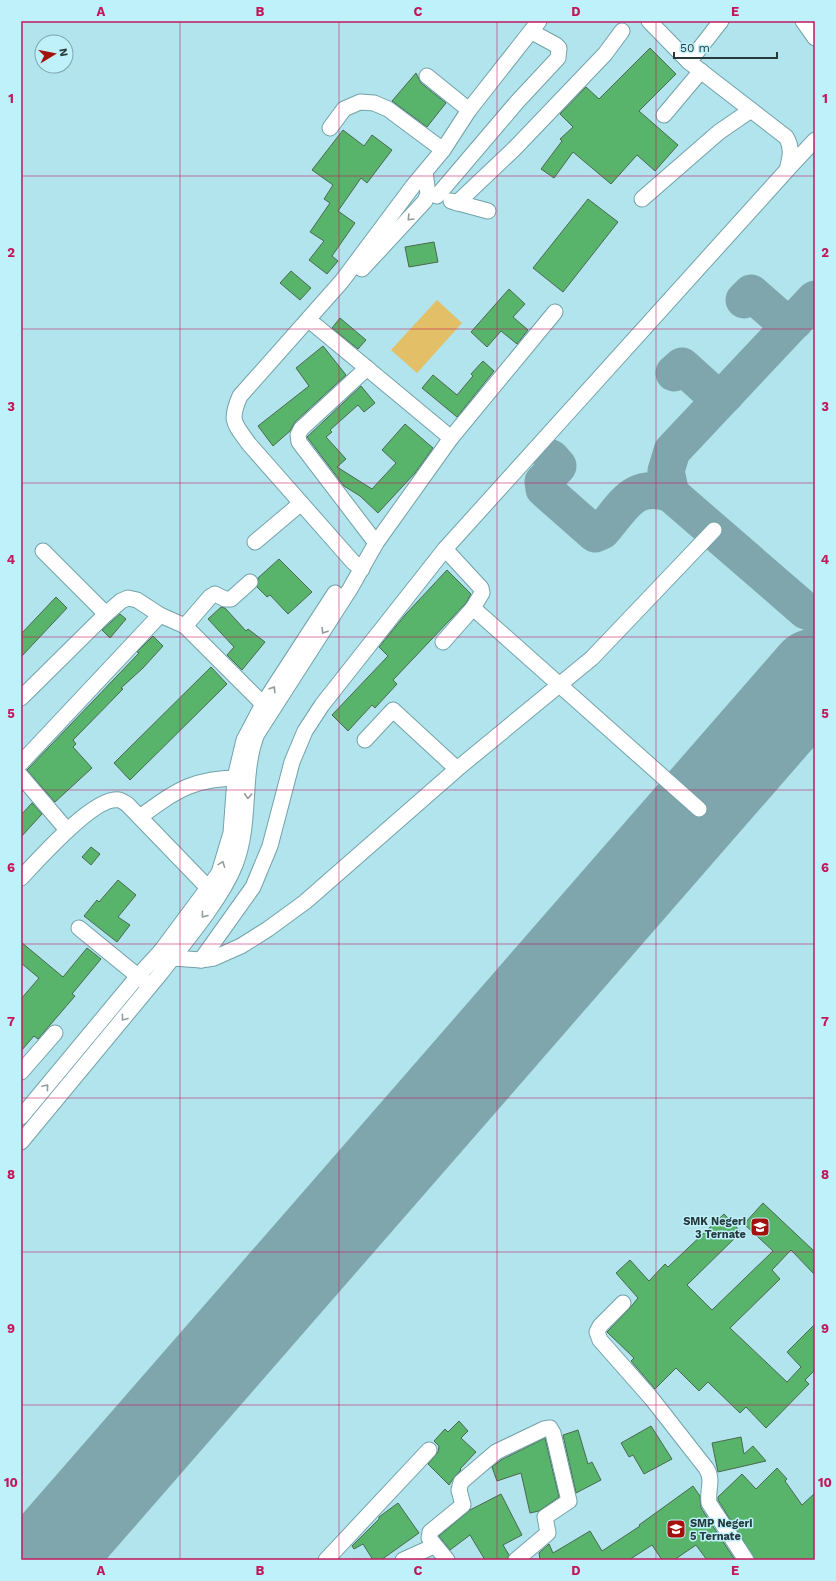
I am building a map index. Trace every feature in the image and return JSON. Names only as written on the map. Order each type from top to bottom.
[{"type":"street","points":[[649,21],[689,62],[786,137],[790,144],[791,152],[788,170]]},
{"type":"street","points":[[689,62],[721,21]]},
{"type":"street","points":[[803,21],[815,38]]},
{"type":"street","points":[[536,26],[559,48],[558,58],[433,195],[372,257],[315,325],[247,398],[244,406],[245,425],[359,562],[300,504],[244,438],[236,426],[234,410],[240,396],[342,281],[443,150],[469,110],[536,26]]},
{"type":"street","points":[[457,203],[513,150],[605,54],[622,31]]},
{"type":"street","points":[[664,116],[701,71]]},
{"type":"street","points":[[427,76],[469,110]]},
{"type":"street","points":[[330,128],[344,109],[360,102],[374,103],[388,109],[443,150]]},
{"type":"street","points":[[642,199],[719,132],[751,110]]},
{"type":"street","points":[[200,960],[253,887],[270,846],[292,762],[305,731],[322,704],[445,548],[815,140]]},
{"type":"street","points":[[425,172],[433,195]]},
{"type":"street","points":[[433,195],[488,212]]},
{"type":"street","points":[[21,1142],[105,1042],[149,986],[167,954],[212,892],[235,865],[242,842],[242,778],[244,740],[263,704],[344,580],[376,544],[451,438],[554,312]]},
{"type":"street","points":[[315,325],[451,438]]},
{"type":"street","points":[[367,368],[301,429],[298,435],[299,442],[376,544]]},
{"type":"street","points":[[255,542],[300,504]]},
{"type":"street","points":[[21,1117],[138,976],[167,954],[200,960],[214,958],[241,946],[268,929],[305,902],[457,769],[592,658],[714,530]]},
{"type":"street","points":[[443,642],[473,608],[482,593],[481,588],[445,548]]},
{"type":"street","points":[[43,551],[106,614]]},
{"type":"street","points":[[242,778],[257,734],[359,562]]},
{"type":"street","points":[[185,626],[210,597],[215,594],[225,599],[231,599],[250,582]]},
{"type":"street","points":[[21,698],[106,614],[121,601],[128,598],[137,600],[160,615],[185,626],[263,704]]},
{"type":"street","points":[[473,608],[699,809]]},
{"type":"street","points":[[21,763],[160,615]]},
{"type":"street","points":[[365,740],[393,710],[457,769]]},
{"type":"street","points":[[21,776],[67,830]]},
{"type":"street","points":[[140,817],[171,794],[188,785],[200,782],[242,778]]},
{"type":"street","points":[[21,878],[67,830],[98,806],[111,800],[118,800],[127,804],[212,892]]},
{"type":"street","points":[[79,928],[149,986]]},
{"type":"street","points":[[21,1072],[55,1033]]},
{"type":"street","points":[[624,1302],[600,1326],[597,1332],[600,1340],[652,1399],[706,1468],[711,1480],[708,1495],[709,1503],[746,1560]]},
{"type":"street","points":[[446,1560],[429,1538],[430,1532],[462,1505],[459,1490],[461,1482],[496,1452],[544,1429],[550,1428],[553,1433],[568,1501],[545,1517],[548,1533],[516,1560]]},
{"type":"street","points":[[326,1560],[429,1450]]},
{"type":"street","points":[[403,1560],[434,1546]]},
{"type":"shaded area","points":[[437,300],[462,323],[417,373],[391,350]]},
{"type":"building","points":[[650,48],[676,74],[639,111],[678,145],[655,171],[637,155],[611,184],[573,152],[554,178],[541,169],[562,141],[560,139],[573,127],[560,114],[586,87],[599,99]]},
{"type":"building","points":[[416,73],[421,83],[446,103],[427,127],[392,101]]},
{"type":"building","points":[[343,130],[364,146],[372,135],[392,150],[367,183],[361,178],[338,211],[355,223],[332,256],[338,261],[327,274],[309,260],[324,241],[310,232],[330,203],[324,199],[333,185],[312,170]]},
{"type":"building","points":[[588,199],[618,222],[563,292],[533,268]]},
{"type":"building","points":[[434,242],[438,262],[409,267],[405,247]]},
{"type":"building","points":[[291,271],[311,288],[300,300],[280,283]]},
{"type":"building","points":[[509,289],[525,304],[513,317],[528,330],[517,344],[501,331],[487,347],[471,332]]},
{"type":"building","points":[[340,318],[366,340],[358,349],[332,328]]},
{"type":"building","points":[[323,346],[346,375],[295,422],[290,431],[273,446],[258,426],[309,386],[296,368]]},
{"type":"building","points":[[483,361],[494,371],[457,417],[422,388],[433,375],[457,395],[473,376],[471,374]]},
{"type":"building","points":[[361,386],[375,403],[364,412],[358,405],[330,430],[332,432],[326,437],[346,459],[337,467],[372,489],[396,463],[382,450],[405,424],[433,448],[415,473],[378,513],[360,496],[344,486],[307,437]]},
{"type":"building","points":[[279,559],[312,592],[288,614],[270,595],[267,597],[257,587],[258,578]]},
{"type":"building","points":[[447,570],[471,594],[466,603],[393,680],[397,684],[375,708],[372,705],[348,731],[332,715],[388,656],[379,647],[405,615]]},
{"type":"building","points":[[56,597],[67,608],[21,657],[21,634]]},
{"type":"building","points":[[221,607],[225,608],[246,631],[248,629],[265,642],[242,670],[227,655],[234,647],[208,619]]},
{"type":"building","points":[[120,614],[126,619],[110,638],[102,630]]},
{"type":"building","points":[[153,636],[163,646],[143,668],[121,688],[123,689],[73,740],[76,744],[73,747],[92,768],[55,802],[27,770],[139,653],[137,652]]},
{"type":"building","points":[[211,667],[227,684],[130,780],[114,763]]},
{"type":"building","points":[[32,803],[42,814],[21,837],[21,815]]},
{"type":"building","points":[[91,847],[100,854],[91,865],[82,857]]},
{"type":"building","points":[[118,880],[136,895],[118,917],[130,925],[117,942],[84,916],[97,900],[99,902]]},
{"type":"building","points":[[21,942],[63,977],[87,948],[101,959],[72,994],[75,996],[38,1039],[34,1036],[21,1051],[21,999],[39,978],[21,963]]},
{"type":"building","points":[[763,1203],[815,1252],[815,1275],[791,1250],[772,1270],[780,1279],[730,1328],[787,1382],[801,1367],[787,1352],[815,1324],[815,1370],[805,1380],[809,1384],[766,1428],[746,1407],[740,1413],[708,1382],[699,1391],[676,1368],[655,1389],[631,1361],[634,1358],[607,1332],[638,1298],[616,1273],[630,1260],[649,1281],[665,1264],[668,1267],[724,1214],[741,1232],[687,1285],[712,1310],[773,1251],[744,1224]]},
{"type":"building","points":[[459,1421],[468,1431],[461,1438],[476,1452],[460,1469],[461,1470],[449,1485],[428,1464],[438,1452],[439,1446],[434,1441],[445,1429],[448,1432]]},
{"type":"building","points":[[651,1426],[672,1459],[644,1474],[633,1455],[629,1457],[621,1443]]},
{"type":"building","points":[[578,1430],[588,1464],[592,1462],[601,1480],[576,1493],[563,1435]]},
{"type":"building","points":[[741,1437],[744,1454],[753,1446],[766,1461],[718,1472],[712,1443]]},
{"type":"building","points":[[545,1438],[559,1497],[539,1511],[530,1513],[521,1473],[497,1481],[492,1467],[501,1460]]},
{"type":"building","points":[[777,1468],[787,1479],[785,1481],[802,1505],[815,1493],[815,1560],[755,1560],[718,1500],[718,1497],[742,1474],[756,1489]]},
{"type":"building","name":"SMP Negeri 5 Ternate","points":[[693,1486],[700,1496],[701,1508],[735,1560],[707,1560],[696,1545],[674,1560],[662,1560],[652,1545],[629,1560],[540,1560],[539,1553],[549,1544],[553,1553],[590,1531],[602,1551],[640,1526],[639,1525]]},
{"type":"building","points":[[501,1494],[522,1535],[503,1545],[509,1555],[507,1560],[485,1560],[470,1535],[450,1550],[439,1536],[470,1510]]},
{"type":"building","points":[[398,1503],[419,1533],[381,1560],[373,1560],[363,1544],[354,1549],[352,1546],[379,1519],[379,1517]]},
{"type":"taxiway","points":[[744,300],[751,293],[783,321],[795,321]]},
{"type":"taxiway","points":[[815,299],[672,451],[666,471],[671,494],[806,611],[815,614]]},
{"type":"taxiway","points":[[674,373],[682,366],[714,395],[726,394]]},
{"type":"taxiway","points":[[551,458],[558,466],[543,482],[544,489],[595,534],[602,531],[623,505],[638,493],[658,491],[671,494]]},
{"type":"runway","points":[[44,1560],[815,675]]},
{"type":"place","name":"SMK Negeri 3 Ternate","points":[[760,1227]]},
{"type":"place","name":"SMP Negeri 5 Ternate","points":[[676,1529]]}]
